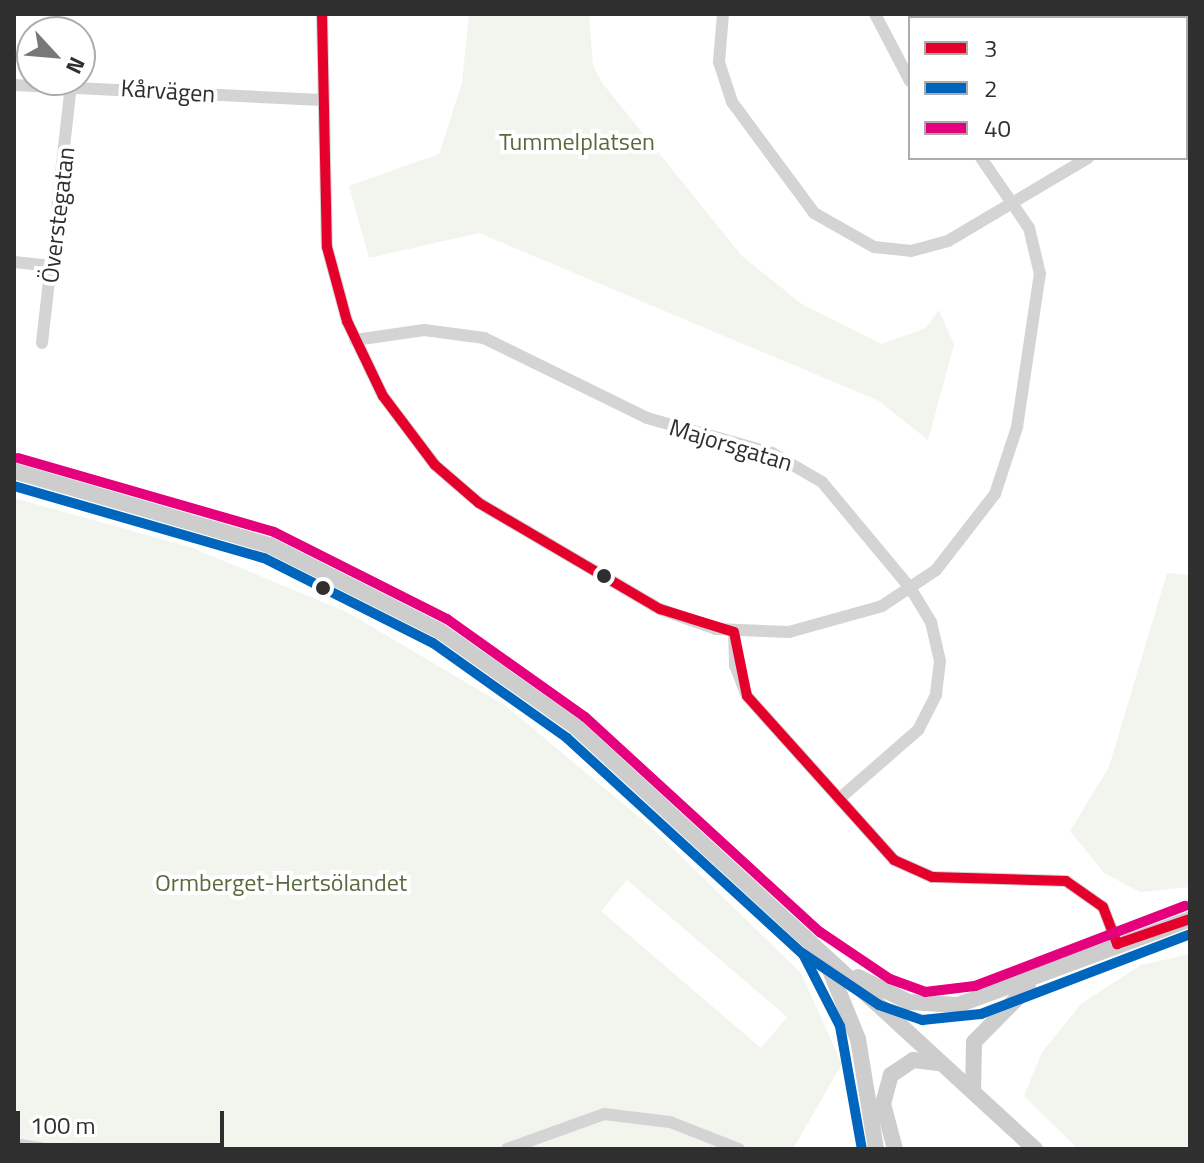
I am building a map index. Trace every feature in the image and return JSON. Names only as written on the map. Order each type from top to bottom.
[{"type":"main road","points":[[14,471],[269,545],[440,631],[576,727],[1035,1149]]},
{"type":"main road","points":[[811,943],[884,992],[923,1006],[978,1000],[1117,944],[1190,919]]},
{"type":"main road","points":[[811,943],[853,1022],[876,1149]]},
{"type":"main road","points":[[973,1092],[968,1056],[980,1030],[1040,977]]},
{"type":"main road","points":[[895,1149],[883,1104],[891,1075],[913,1060],[944,1066]]},
{"type":"street","points":[[322,14],[321,100],[327,247],[355,340],[407,431],[479,503],[660,609],[734,632],[829,625],[911,589],[973,529],[1010,457],[1040,291],[1034,242],[1016,204],[983,160]]},
{"type":"street","points":[[723,14],[719,62],[732,102],[814,213],[841,232],[911,251],[1016,204],[1085,160]]},
{"type":"street","points":[[875,14],[908,77]]},
{"type":"street","name":"Kårvägen","points":[[96,87],[321,100]]},
{"type":"street","name":"Överstegatan","points":[[42,343],[70,96]]},
{"type":"street","points":[[14,262],[52,266]]},
{"type":"street","name":"Majorsgatan","points":[[355,340],[424,330],[484,338],[666,426],[789,460],[830,490],[911,589],[938,644],[936,695],[918,730],[839,799]]},
{"type":"street","points":[[734,632],[735,665],[747,696],[894,860],[920,875],[1079,886],[1103,907],[1117,944]]},
{"type":"street","points":[[507,1149],[604,1114],[670,1122],[739,1149]]},
{"type":"street","points":[[14,1144],[46,1149]]},
{"type":"green space","name":"Tummelplatsen","points":[[469,14],[589,14],[593,66],[603,84],[742,256],[803,305],[882,344],[926,328],[939,310],[954,345],[928,440],[879,401],[479,233],[369,258],[349,186],[439,154],[462,83]]},
{"type":"green space","name":"Ormberget-Hertsölandet","points":[[14,498],[190,547],[347,612],[506,706],[651,827],[801,973],[842,1064],[793,1149],[14,1149]],"holes":[[[627,880],[787,1017],[761,1048],[601,911]]]},
{"type":"green space","points":[[1167,573],[1190,575],[1190,887],[1140,892],[1104,873],[1070,831],[1109,767]]},
{"type":"green space","points":[[1190,954],[1190,1149],[1078,1149],[1024,1096],[1042,1052],[1082,1003],[1141,965]]},
{"type":"transit line","name":"3","points":[[322,14],[327,247],[347,321],[383,396],[435,465],[479,503],[660,609],[734,632]]},
{"type":"transit line","name":"40","points":[[18,458],[274,532],[447,619],[585,717],[820,932],[890,979],[925,992],[975,986],[1185,906]]},
{"type":"transit line","name":"2","points":[[14,486],[264,558],[433,643],[567,738],[802,953],[879,1005],[922,1020],[981,1014],[1190,934]]},
{"type":"transit line","name":"3","points":[[734,632],[747,696],[894,860],[932,877],[1066,881],[1103,907],[1117,944]]},
{"type":"transit line","name":"3","points":[[1117,944],[1190,919]]},
{"type":"transit line","name":"2","points":[[804,956],[840,1026],[862,1149]]}]
